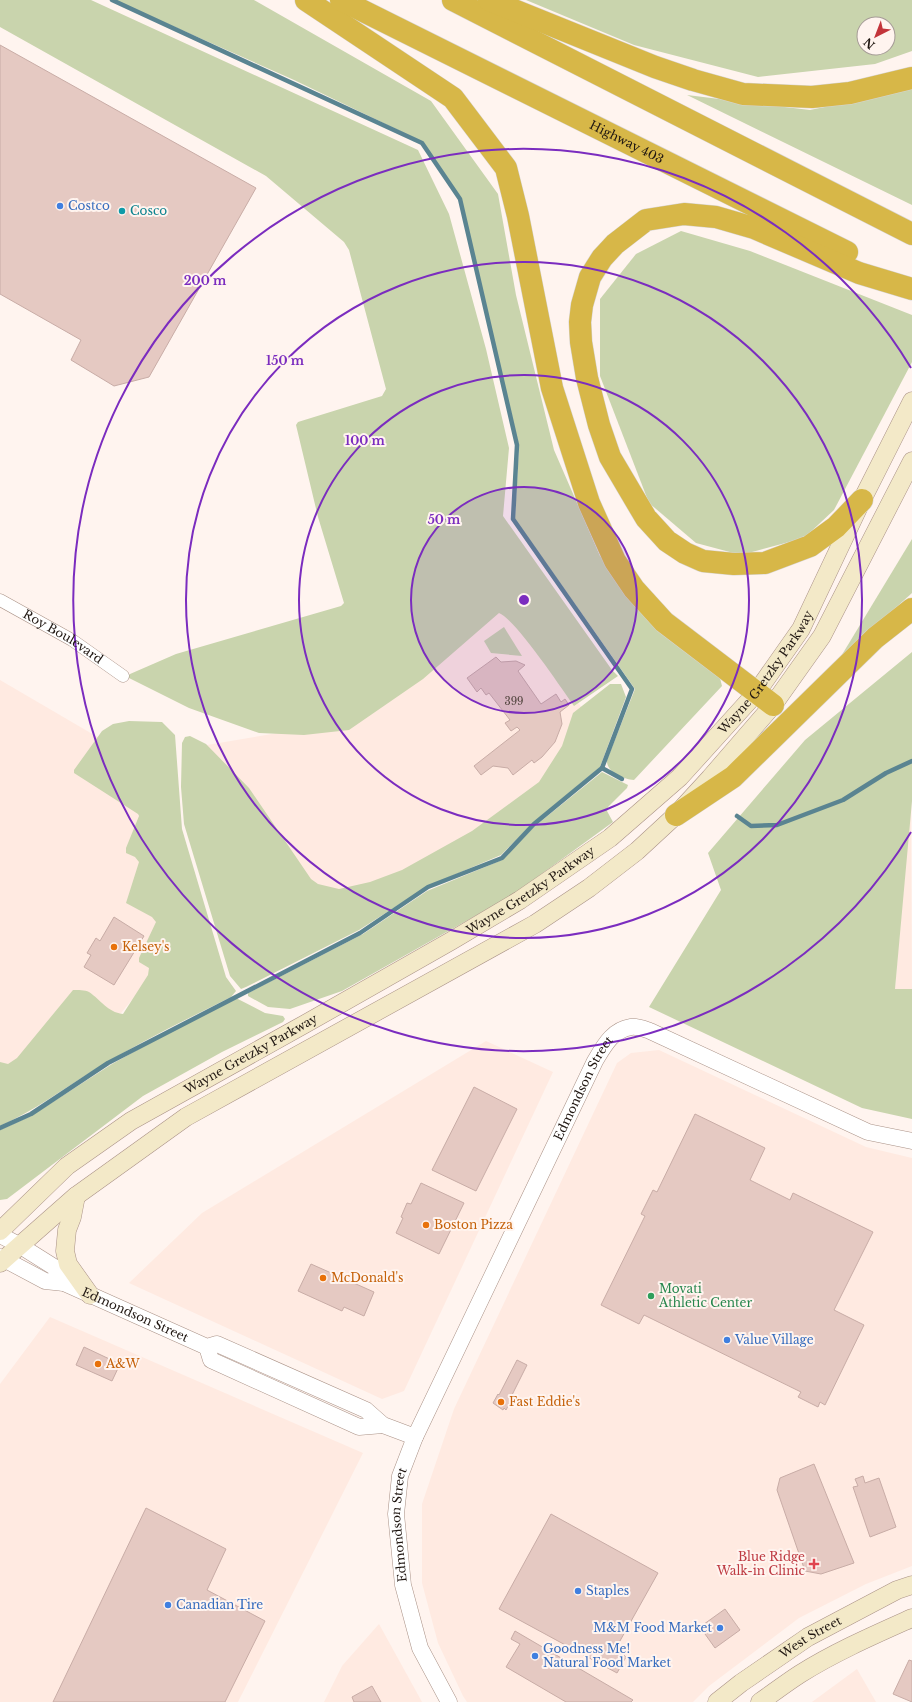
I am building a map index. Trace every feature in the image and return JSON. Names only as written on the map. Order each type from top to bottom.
[{"type":"highway","points":[[306,0],[453,98],[506,168],[518,216],[552,388],[589,503],[615,561],[634,589],[664,622],[765,699]]},
{"type":"highway","name":"Highway 403","points":[[342,0],[912,285]]},
{"type":"highway","points":[[453,0],[912,234]]},
{"type":"highway","points":[[489,0],[655,67],[692,80],[743,94],[812,97],[850,93],[912,78]]},
{"type":"highway","points":[[862,500],[836,527],[810,546],[766,563],[734,564],[703,560],[685,553],[667,541],[646,518],[610,457],[599,425],[587,378],[581,342],[580,322],[582,305],[590,277],[602,258],[615,244],[646,220],[684,214],[716,217],[754,228],[860,273],[912,289]]},
{"type":"highway","points":[[676,815],[733,777],[875,638],[912,609]]},
{"type":"main road","name":"Wayne Gretzky Parkway","points":[[1,1260],[76,1196],[186,1117],[534,924],[589,888],[637,851],[676,815],[710,778],[765,699],[801,629],[862,500],[912,401]]},
{"type":"main road","name":"Wayne Gretzky Parkway","points":[[0,1231],[67,1166],[131,1121],[451,941],[520,900],[610,838],[680,777],[765,699],[822,636],[912,461]]},
{"type":"main road","points":[[76,1196],[72,1217],[67,1230],[65,1251],[68,1264],[90,1295]]},
{"type":"main road","name":"West Street","points":[[717,1702],[741,1683],[808,1637],[897,1590],[912,1585]]},
{"type":"main road","points":[[760,1702],[801,1674],[837,1654],[912,1618]]},
{"type":"street","name":"Roy Boulevard","points":[[0,600],[72,640],[124,676]]},
{"type":"street","name":"Edmondson Street","points":[[449,1702],[420,1648],[403,1585],[396,1514],[400,1476],[415,1437],[595,1061],[606,1043],[618,1031],[632,1027],[650,1031],[868,1132],[912,1141]]},
{"type":"street","name":"Edmondson Street","points":[[0,1235],[19,1245],[54,1268],[64,1283]]},
{"type":"street","name":"Edmondson Street","points":[[1,1260],[45,1282],[64,1283],[207,1347],[217,1344],[366,1410],[383,1425],[415,1437]]},
{"type":"shaded area","points":[[507,602],[601,735],[513,808],[337,916],[201,746],[348,721]]},
{"type":"shaded area","points":[[0,680],[118,749],[178,944],[121,1013],[0,1069]]},
{"type":"shaded area","points":[[911,801],[912,989],[895,989]]},
{"type":"shaded area","points":[[486,1041],[553,1072],[404,1391],[382,1399],[129,1283],[202,1213]]},
{"type":"shaded area","points":[[659,1050],[866,1147],[912,1158],[912,1566],[866,1584],[799,1618],[709,1686],[693,1702],[467,1702],[438,1643],[422,1583],[422,1504],[454,1409],[617,1063],[631,1053]]},
{"type":"shaded area","points":[[50,1317],[363,1453],[238,1702],[0,1702],[0,1384]]},
{"type":"shaded area","points":[[379,1624],[422,1702],[324,1702],[342,1666]]},
{"type":"shaded area","points":[[857,1669],[876,1702],[812,1702]]},
{"type":"green space","points":[[0,0],[91,0],[418,150],[449,214],[486,349],[509,448],[503,516],[612,670],[618,676],[574,706],[527,641],[507,618],[499,613],[423,679],[349,730],[304,735],[259,733],[189,708],[129,678],[128,676],[130,674],[176,654],[341,606],[344,603],[318,517],[296,425],[298,422],[382,396],[386,389],[349,250],[344,242],[266,176],[0,27]]},
{"type":"green space","points":[[114,0],[254,0],[431,101],[498,194],[516,295],[554,450],[600,556],[685,649],[719,674],[722,686],[634,780],[616,774],[609,768],[607,760],[635,689],[515,519],[519,446],[461,200],[423,142],[294,80]]},
{"type":"green space","points":[[526,0],[912,0],[912,51],[875,64],[758,77],[634,45]]},
{"type":"green space","points":[[912,89],[912,205],[687,95],[810,110]]},
{"type":"green space","points":[[681,231],[750,251],[912,315],[912,362],[834,510],[804,538],[741,555],[696,543],[649,503],[600,376],[600,299],[636,254]]},
{"type":"green space","points":[[912,539],[912,593],[840,658]]},
{"type":"green space","points":[[504,627],[522,656],[491,653],[484,641]]},
{"type":"green space","points":[[912,652],[912,801],[895,989],[912,989],[912,1119],[862,1108],[649,1007],[721,890],[708,853],[805,740]]},
{"type":"green space","points":[[610,684],[621,684],[626,697],[600,767],[534,822],[501,855],[428,886],[359,930],[246,987],[241,989],[230,976],[184,824],[181,787],[182,743],[185,737],[190,736],[206,744],[249,788],[311,879],[318,884],[339,889],[370,882],[402,870],[472,831],[539,782],[562,746],[573,713]]},
{"type":"green space","points":[[129,721],[162,722],[175,735],[182,829],[226,977],[236,991],[231,997],[128,1050],[37,1107],[0,1126],[0,1062],[8,1064],[17,1058],[73,990],[83,990],[89,992],[108,1008],[117,1013],[123,1014],[148,975],[149,968],[139,962],[139,958],[156,922],[152,917],[126,903],[139,862],[135,857],[126,853],[126,848],[139,816],[74,773],[74,770],[102,731],[113,724]]},
{"type":"green space","points":[[602,772],[628,785],[627,788],[608,807],[607,811],[613,822],[514,894],[342,991],[290,1009],[268,1007],[248,996],[248,993],[363,934],[427,891],[502,860],[535,826]]},
{"type":"green space","points":[[236,998],[265,1013],[283,1016],[285,1019],[283,1022],[222,1052],[143,1096],[7,1199],[0,1200],[0,1130],[31,1116],[112,1064]]},
{"type":"building","name":"Cosco","points":[[0,45],[256,188],[149,377],[114,386],[71,360],[81,340],[0,294]]},
{"type":"building","points":[[496,657],[501,662],[516,661],[525,665],[518,671],[541,704],[556,694],[561,702],[565,699],[569,705],[560,712],[562,724],[555,742],[542,757],[534,763],[532,760],[513,775],[508,768],[493,766],[481,775],[474,766],[520,730],[517,727],[511,731],[505,723],[510,720],[489,693],[486,695],[481,688],[477,692],[467,678]]},
{"type":"building","name":"Kelsey's","points":[[114,917],[144,936],[114,985],[84,967],[91,955],[87,953],[96,938],[100,941]]},
{"type":"building","points":[[474,1087],[517,1109],[476,1191],[432,1170]]},
{"type":"building","points":[[695,1114],[765,1148],[750,1180],[790,1200],[793,1193],[873,1232],[834,1310],[864,1325],[825,1405],[820,1402],[818,1407],[798,1397],[801,1392],[644,1315],[639,1324],[601,1305],[645,1216],[641,1214],[653,1190],[657,1192]]},
{"type":"building","name":"Boston Pizza","points":[[421,1183],[464,1203],[439,1254],[396,1233],[403,1218],[401,1217],[407,1203],[411,1204]]},
{"type":"building","name":"McDonald's","points":[[311,1264],[374,1292],[364,1316],[344,1307],[342,1311],[298,1291]]},
{"type":"building","name":"A&W","points":[[84,1347],[120,1364],[112,1381],[76,1365]]},
{"type":"building","points":[[517,1360],[527,1365],[506,1410],[504,1408],[503,1410],[493,1403],[498,1394],[499,1395]]},
{"type":"building","points":[[814,1464],[854,1563],[821,1574],[805,1571],[777,1490],[780,1478]]},
{"type":"building","points":[[863,1476],[865,1483],[879,1478],[896,1527],[870,1537],[853,1487],[858,1486],[855,1479]]},
{"type":"building","name":"Canadian Tire","points":[[146,1508],[226,1549],[207,1590],[265,1621],[225,1702],[53,1702]]},
{"type":"building","name":"Staples","points":[[551,1514],[658,1573],[616,1648],[626,1657],[617,1673],[499,1609]]},
{"type":"building","name":"M&M Food Market","points":[[725,1609],[740,1630],[715,1648],[700,1627]]},
{"type":"building","name":"Goodness Me! Natural Food Market","points":[[515,1631],[633,1700],[631,1702],[566,1702],[506,1667],[520,1644],[511,1639]]},
{"type":"building","points":[[909,1660],[912,1661],[912,1702],[893,1694]]},
{"type":"building","points":[[372,1686],[381,1702],[354,1702],[352,1697]]},
{"type":"waterway","points":[[0,1128],[31,1114],[108,1063],[360,933],[428,887],[502,858],[534,824],[602,768],[632,689],[513,519],[517,445],[460,199],[422,143],[112,0]]},
{"type":"waterway","points":[[737,816],[751,826],[777,825],[843,800],[886,773],[912,761]]},
{"type":"waterway","points":[[602,768],[622,779]]},
{"type":"place","name":"Costco","points":[[60,206]]},
{"type":"place","name":"Cosco","points":[[122,211]]},
{"type":"place","name":"Kelsey's","points":[[114,947]]},
{"type":"place","name":"Boston Pizza","points":[[426,1225]]},
{"type":"place","name":"McDonald's","points":[[323,1278]]},
{"type":"place","name":"Movati Athletic Center","points":[[651,1296]]},
{"type":"place","name":"Value Village","points":[[727,1340]]},
{"type":"place","name":"A&W","points":[[98,1364]]},
{"type":"place","name":"Fast Eddie's","points":[[501,1402]]},
{"type":"place","name":"Blue Ridge Walk-in Clinic","points":[[814,1564]]},
{"type":"place","name":"Staples","points":[[578,1591]]},
{"type":"place","name":"Canadian Tire","points":[[168,1605]]},
{"type":"place","name":"M&M Food Market","points":[[720,1628]]},
{"type":"place","name":"Goodness Me! Natural Food Market","points":[[535,1656]]}]
